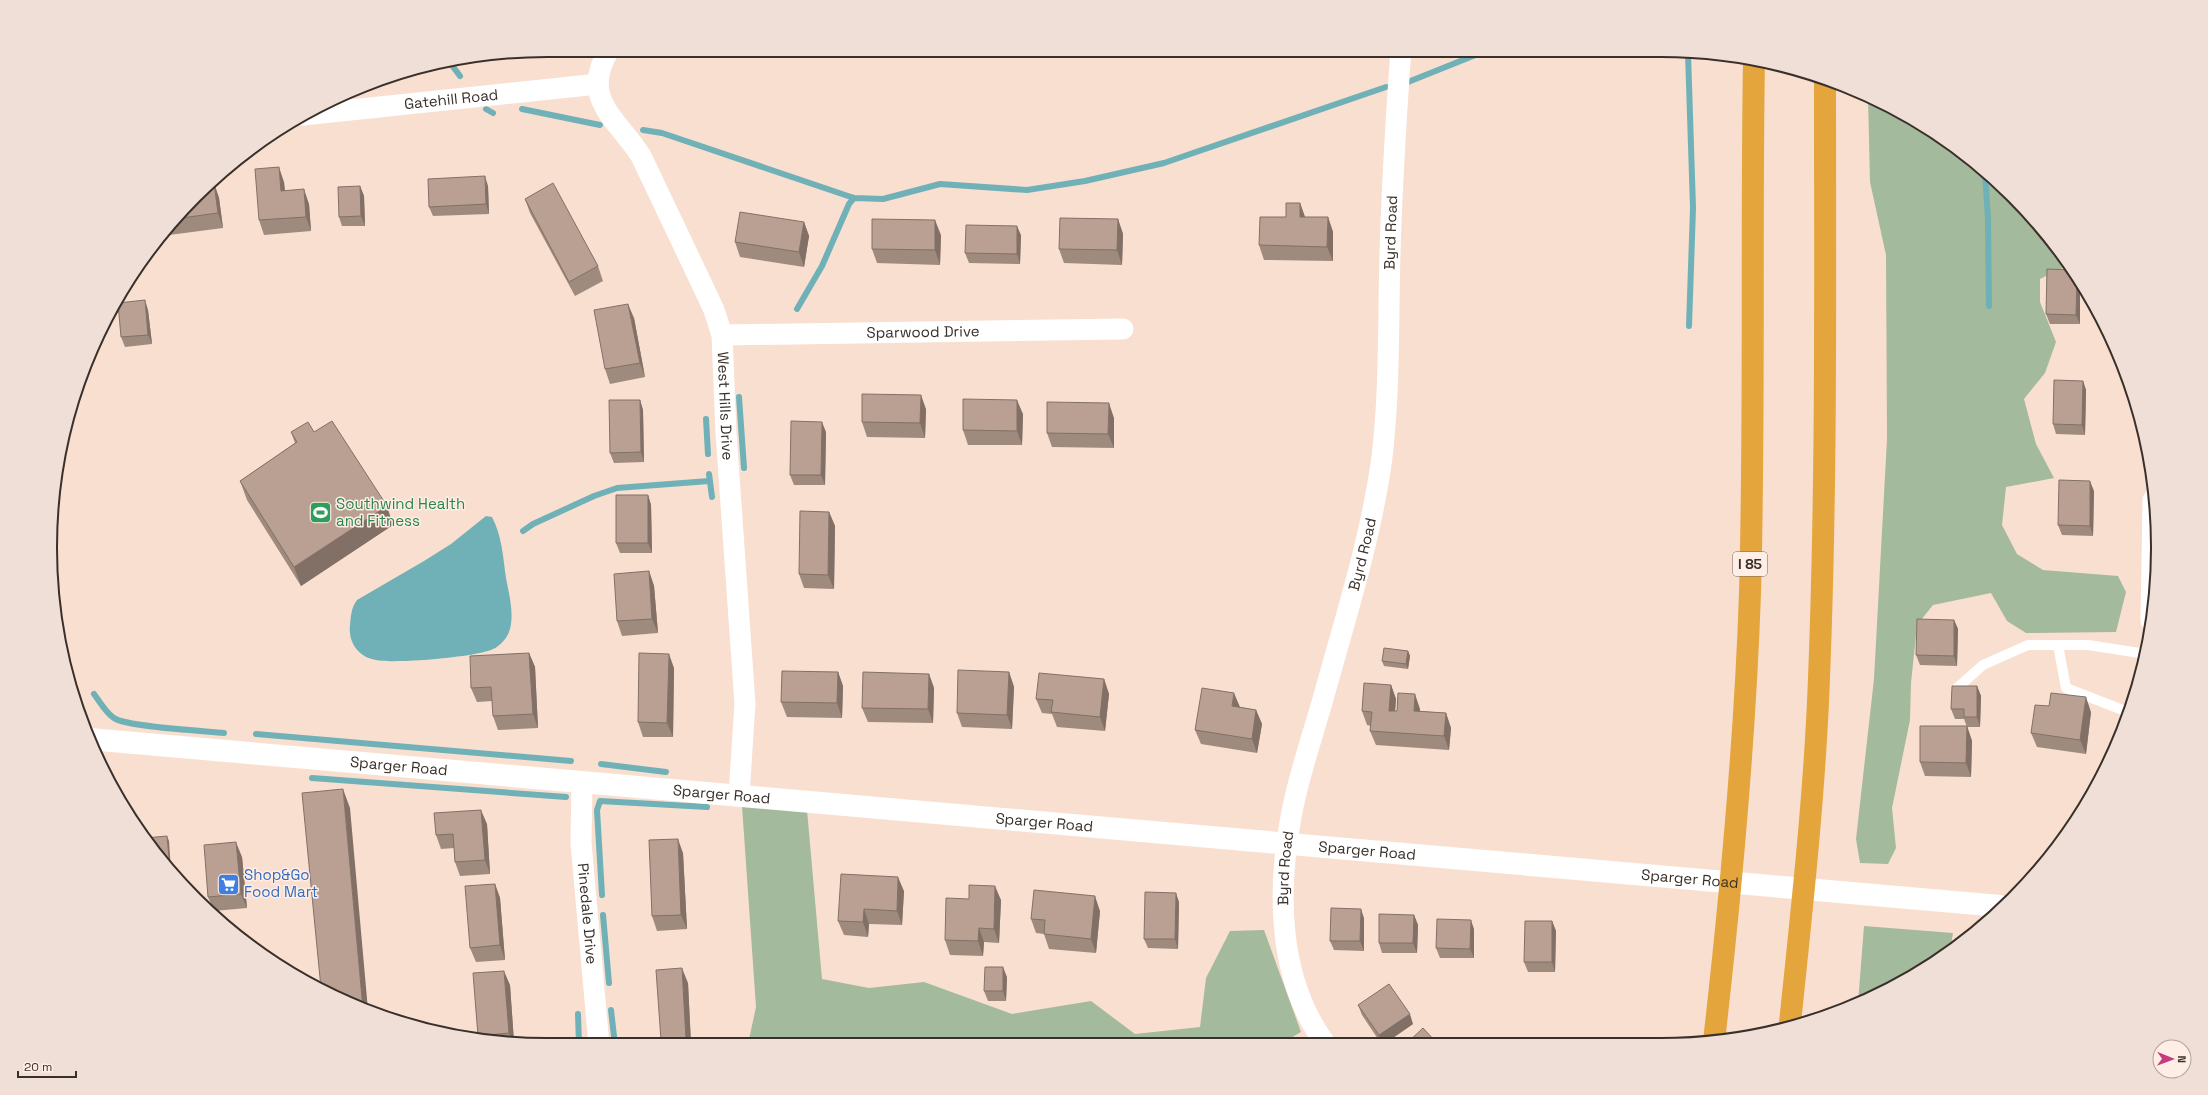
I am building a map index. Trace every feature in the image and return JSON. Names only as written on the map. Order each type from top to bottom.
[{"type":"highway","name":"I 85","points":[[1715,1035],[1734,847],[1744,722],[1749,601],[1754,355],[1754,66]]},
{"type":"highway","points":[[1790,1020],[1812,790],[1822,596],[1825,345],[1825,86]]},
{"type":"street","name":"West Hills Drive","points":[[605,57],[602,62],[598,84],[607,112],[641,156],[714,310],[722,336],[726,432],[745,704],[739,795]]},
{"type":"street","name":"Byrd Road","points":[[1322,1038],[1303,1006],[1288,961],[1284,913],[1287,843],[1291,814],[1367,539],[1382,456],[1389,357],[1390,250],[1401,57]]},
{"type":"street","name":"Gatehill Road","points":[[323,112],[598,84]]},
{"type":"street","name":"Sparwood Drive","points":[[722,336],[1123,329]]},
{"type":"street","name":"Sparger Road","points":[[96,740],[1884,894],[1993,908]]},
{"type":"street","name":"Pinedale Drive","points":[[582,782],[581,843],[598,1038]]},
{"type":"lane","points":[[1956,689],[1983,665],[2028,645],[2088,645],[2139,653]]},
{"type":"lane","points":[[2058,645],[2066,688],[2123,710]]},
{"type":"green space","points":[[1868,104],[1906,123],[1933,140],[1959,158],[1984,179],[2029,224],[2050,249],[2063,268],[2040,279],[2040,302],[2056,342],[2045,373],[2024,399],[2036,444],[2054,478],[2006,487],[2002,525],[2017,554],[2043,570],[2118,576],[2126,592],[2116,632],[2026,633],[2007,621],[1991,593],[1933,605],[1917,625],[1911,683],[1910,720],[1892,808],[1896,848],[1888,864],[1860,863],[1856,839],[1874,679],[1887,439],[1886,255],[1870,182]]},
{"type":"green space","points":[[742,806],[807,810],[822,979],[869,988],[924,982],[1012,1014],[1091,1001],[1135,1034],[1200,1027],[1206,978],[1230,931],[1264,930],[1301,1032],[1291,1038],[749,1038],[756,1007]]},
{"type":"green space","points":[[1864,926],[1953,933],[1951,942],[1933,955],[1906,972],[1859,996]]},
{"type":"water","points":[[486,516],[492,517],[498,532],[502,547],[511,605],[511,626],[508,634],[502,642],[495,648],[471,655],[416,660],[376,660],[364,656],[359,652],[353,643],[350,631],[352,612],[357,600],[451,544]]},
{"type":"building","points":[[279,167],[281,191],[304,189],[306,217],[259,220],[255,169]]},
{"type":"building","points":[[485,176],[486,204],[429,207],[428,179]]},
{"type":"building","points":[[553,183],[598,266],[569,282],[525,199]]},
{"type":"building","points":[[360,186],[361,216],[339,217],[338,187]]},
{"type":"building","points":[[215,188],[218,213],[185,217]]},
{"type":"building","points":[[1286,203],[1300,203],[1300,217],[1328,217],[1327,247],[1259,245],[1260,217],[1286,217]]},
{"type":"building","points":[[740,212],[804,222],[799,252],[735,242]]},
{"type":"building","points":[[1060,218],[1118,219],[1117,250],[1059,249]]},
{"type":"building","points":[[872,219],[935,220],[935,250],[872,249]]},
{"type":"building","points":[[966,225],[1017,226],[1017,254],[965,253]]},
{"type":"building","points":[[2047,269],[2064,270],[2077,289],[2076,315],[2046,314]]},
{"type":"building","points":[[145,300],[148,335],[121,337],[119,310],[123,302]]},
{"type":"building","points":[[628,304],[640,363],[605,369],[594,310]]},
{"type":"building","points":[[2054,380],[2083,381],[2082,425],[2053,424]]},
{"type":"building","points":[[862,394],[921,395],[920,423],[862,422]]},
{"type":"building","points":[[963,399],[1017,400],[1017,431],[963,430]]},
{"type":"building","points":[[609,400],[640,400],[641,452],[610,453]]},
{"type":"building","points":[[1047,402],[1109,403],[1108,434],[1047,433]]},
{"type":"building","name":"Southwind Health and Fitness","points":[[332,421],[387,506],[294,567],[240,481],[297,442],[291,432],[308,422],[314,432]]},
{"type":"building","points":[[791,421],[822,422],[821,475],[790,475]]},
{"type":"building","points":[[2059,480],[2090,481],[2090,526],[2058,525]]},
{"type":"building","points":[[616,495],[648,495],[648,543],[616,543]]},
{"type":"building","points":[[800,511],[829,512],[828,575],[799,574]]},
{"type":"building","points":[[649,571],[652,619],[617,621],[614,574]]},
{"type":"building","points":[[1917,619],[1954,620],[1954,656],[1916,655]]},
{"type":"building","points":[[1384,648],[1408,651],[1406,664],[1382,661]]},
{"type":"building","points":[[529,653],[533,714],[493,716],[491,687],[471,688],[470,656]]},
{"type":"building","points":[[639,653],[669,654],[667,723],[638,722]]},
{"type":"building","points":[[958,670],[1009,672],[1007,715],[957,713]]},
{"type":"building","points":[[782,671],[838,672],[837,703],[781,702]]},
{"type":"building","points":[[863,672],[929,674],[928,709],[862,708]]},
{"type":"building","points":[[1039,673],[1104,679],[1100,717],[1051,712],[1053,700],[1036,699]]},
{"type":"building","points":[[1364,683],[1391,685],[1389,711],[1397,711],[1398,693],[1415,694],[1414,711],[1446,713],[1444,736],[1370,731],[1372,712],[1362,711]]},
{"type":"building","points":[[1952,686],[1977,686],[1977,717],[1964,717],[1964,709],[1951,709]]},
{"type":"building","points":[[1202,688],[1234,693],[1232,706],[1256,710],[1252,739],[1195,730]]},
{"type":"building","points":[[2051,693],[2086,697],[2080,740],[2031,733],[2035,705],[2049,706]]},
{"type":"building","points":[[1920,726],[1967,726],[1966,763],[1920,762]]},
{"type":"building","points":[[343,789],[362,1002],[320,982],[302,793]]},
{"type":"building","points":[[481,810],[485,860],[455,862],[453,834],[436,835],[434,813]]},
{"type":"building","points":[[167,836],[169,859],[158,846],[152,837]]},
{"type":"building","points":[[678,839],[681,915],[652,916],[649,840]]},
{"type":"building","name":"Shop&Go Food Mart","points":[[236,842],[241,894],[208,897],[204,845]]},
{"type":"building","points":[[841,874],[898,877],[897,911],[864,909],[863,922],[838,921]]},
{"type":"building","points":[[495,884],[500,945],[470,948],[465,886]]},
{"type":"building","points":[[969,885],[995,886],[994,929],[979,928],[978,941],[945,940],[946,898],[969,899]]},
{"type":"building","points":[[1034,890],[1095,896],[1091,939],[1044,934],[1045,920],[1031,919]]},
{"type":"building","points":[[1145,892],[1176,893],[1175,939],[1144,939]]},
{"type":"building","points":[[1331,908],[1361,909],[1360,941],[1330,941]]},
{"type":"building","points":[[1379,914],[1414,915],[1413,943],[1379,943]]},
{"type":"building","points":[[1437,919],[1471,920],[1470,949],[1436,948]]},
{"type":"building","points":[[1525,921],[1552,921],[1552,962],[1524,962]]},
{"type":"building","points":[[985,967],[1003,967],[1003,991],[984,991]]},
{"type":"building","points":[[682,968],[686,1038],[661,1038],[656,970]]},
{"type":"building","points":[[504,971],[509,1033],[491,1035],[478,1033],[473,973]]},
{"type":"building","points":[[1389,984],[1410,1014],[1379,1035],[1358,1005]]},
{"type":"building","points":[[1423,1028],[1432,1038],[1412,1038]]},
{"type":"waterway","points":[[1408,82],[1470,57]]},
{"type":"waterway","points":[[1688,58],[1693,208],[1689,326]]},
{"type":"waterway","points":[[452,66],[460,76]]},
{"type":"waterway","points":[[643,130],[662,133],[854,198],[883,199],[940,184],[1027,190],[1085,181],[1164,163],[1386,87]]},
{"type":"waterway","points":[[486,109],[493,113]]},
{"type":"waterway","points":[[522,109],[600,125]]},
{"type":"waterway","points":[[1985,180],[1988,219],[1989,306]]},
{"type":"waterway","points":[[797,309],[822,266],[849,204],[854,198]]},
{"type":"waterway","points":[[739,397],[744,468]]},
{"type":"waterway","points":[[706,419],[708,454]]},
{"type":"waterway","points":[[709,474],[712,497]]},
{"type":"waterway","points":[[523,531],[533,524],[594,496],[617,488],[709,481]]},
{"type":"waterway","points":[[94,694],[108,713],[121,721],[149,726],[224,733]]},
{"type":"waterway","points":[[256,734],[571,761]]},
{"type":"waterway","points":[[601,764],[666,772]]},
{"type":"waterway","points":[[312,778],[566,797]]},
{"type":"waterway","points":[[602,895],[597,810],[600,801],[707,807]]},
{"type":"waterway","points":[[603,915],[609,983]]},
{"type":"waterway","points":[[611,1010],[614,1038]]},
{"type":"waterway","points":[[578,1014],[579,1038]]},
{"type":"place","name":"Southwind Health and Fitness","points":[[320,513]]},
{"type":"place","name":"Shop&Go Food Mart","points":[[228,884]]}]
